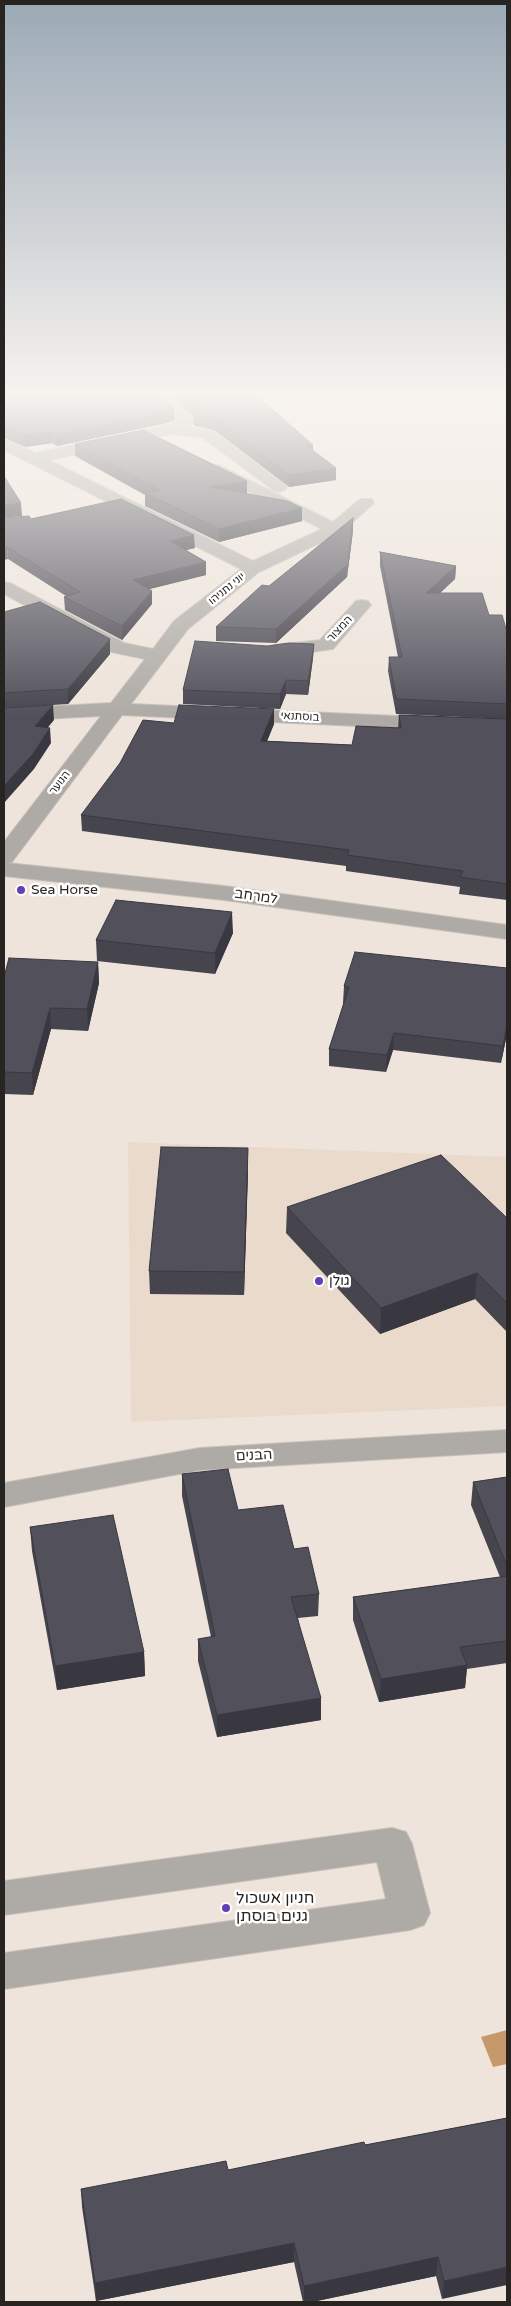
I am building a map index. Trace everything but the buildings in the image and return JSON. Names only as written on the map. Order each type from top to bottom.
[{"type":"street","points":[[92,507],[113,502]]},
{"type":"street","points":[[122,502],[253,568]]},
{"type":"street","points":[[279,502],[334,529]]},
{"type":"street","points":[[298,502],[334,529]]},
{"type":"street","name":"יוני נתניהו","points":[[117,709],[170,649],[182,626],[253,568],[334,529],[366,503]]},
{"type":"street","points":[[4,588],[118,648],[170,649]]},
{"type":"street","name":"המצור","points":[[258,651],[326,645],[362,605]]},
{"type":"street","name":"בוסתנאי","points":[[4,715],[117,709],[507,727]]},
{"type":"street","name":"הנוער","points":[[4,857],[117,709]]},
{"type":"street","name":"למרחב","points":[[4,869],[224,893],[507,932]]},
{"type":"street","name":"הבנים","points":[[4,1495],[200,1459],[507,1441]]},
{"type":"street","points":[[4,1898],[392,1844],[410,1913],[4,1971]]},
{"type":"shaded area","name":"גולן","points":[[128,1142],[507,1157],[507,1406],[131,1422]]},
{"type":"shaded area","points":[[507,2030],[507,2064],[493,2067],[481,2037]]},
{"type":"place","name":"Sea Horse","points":[[21,890]]},
{"type":"place","name":"גולן","points":[[319,1281]]},
{"type":"place","name":"חניון אשכול גנים בוסתן","points":[[226,1908]]}]
